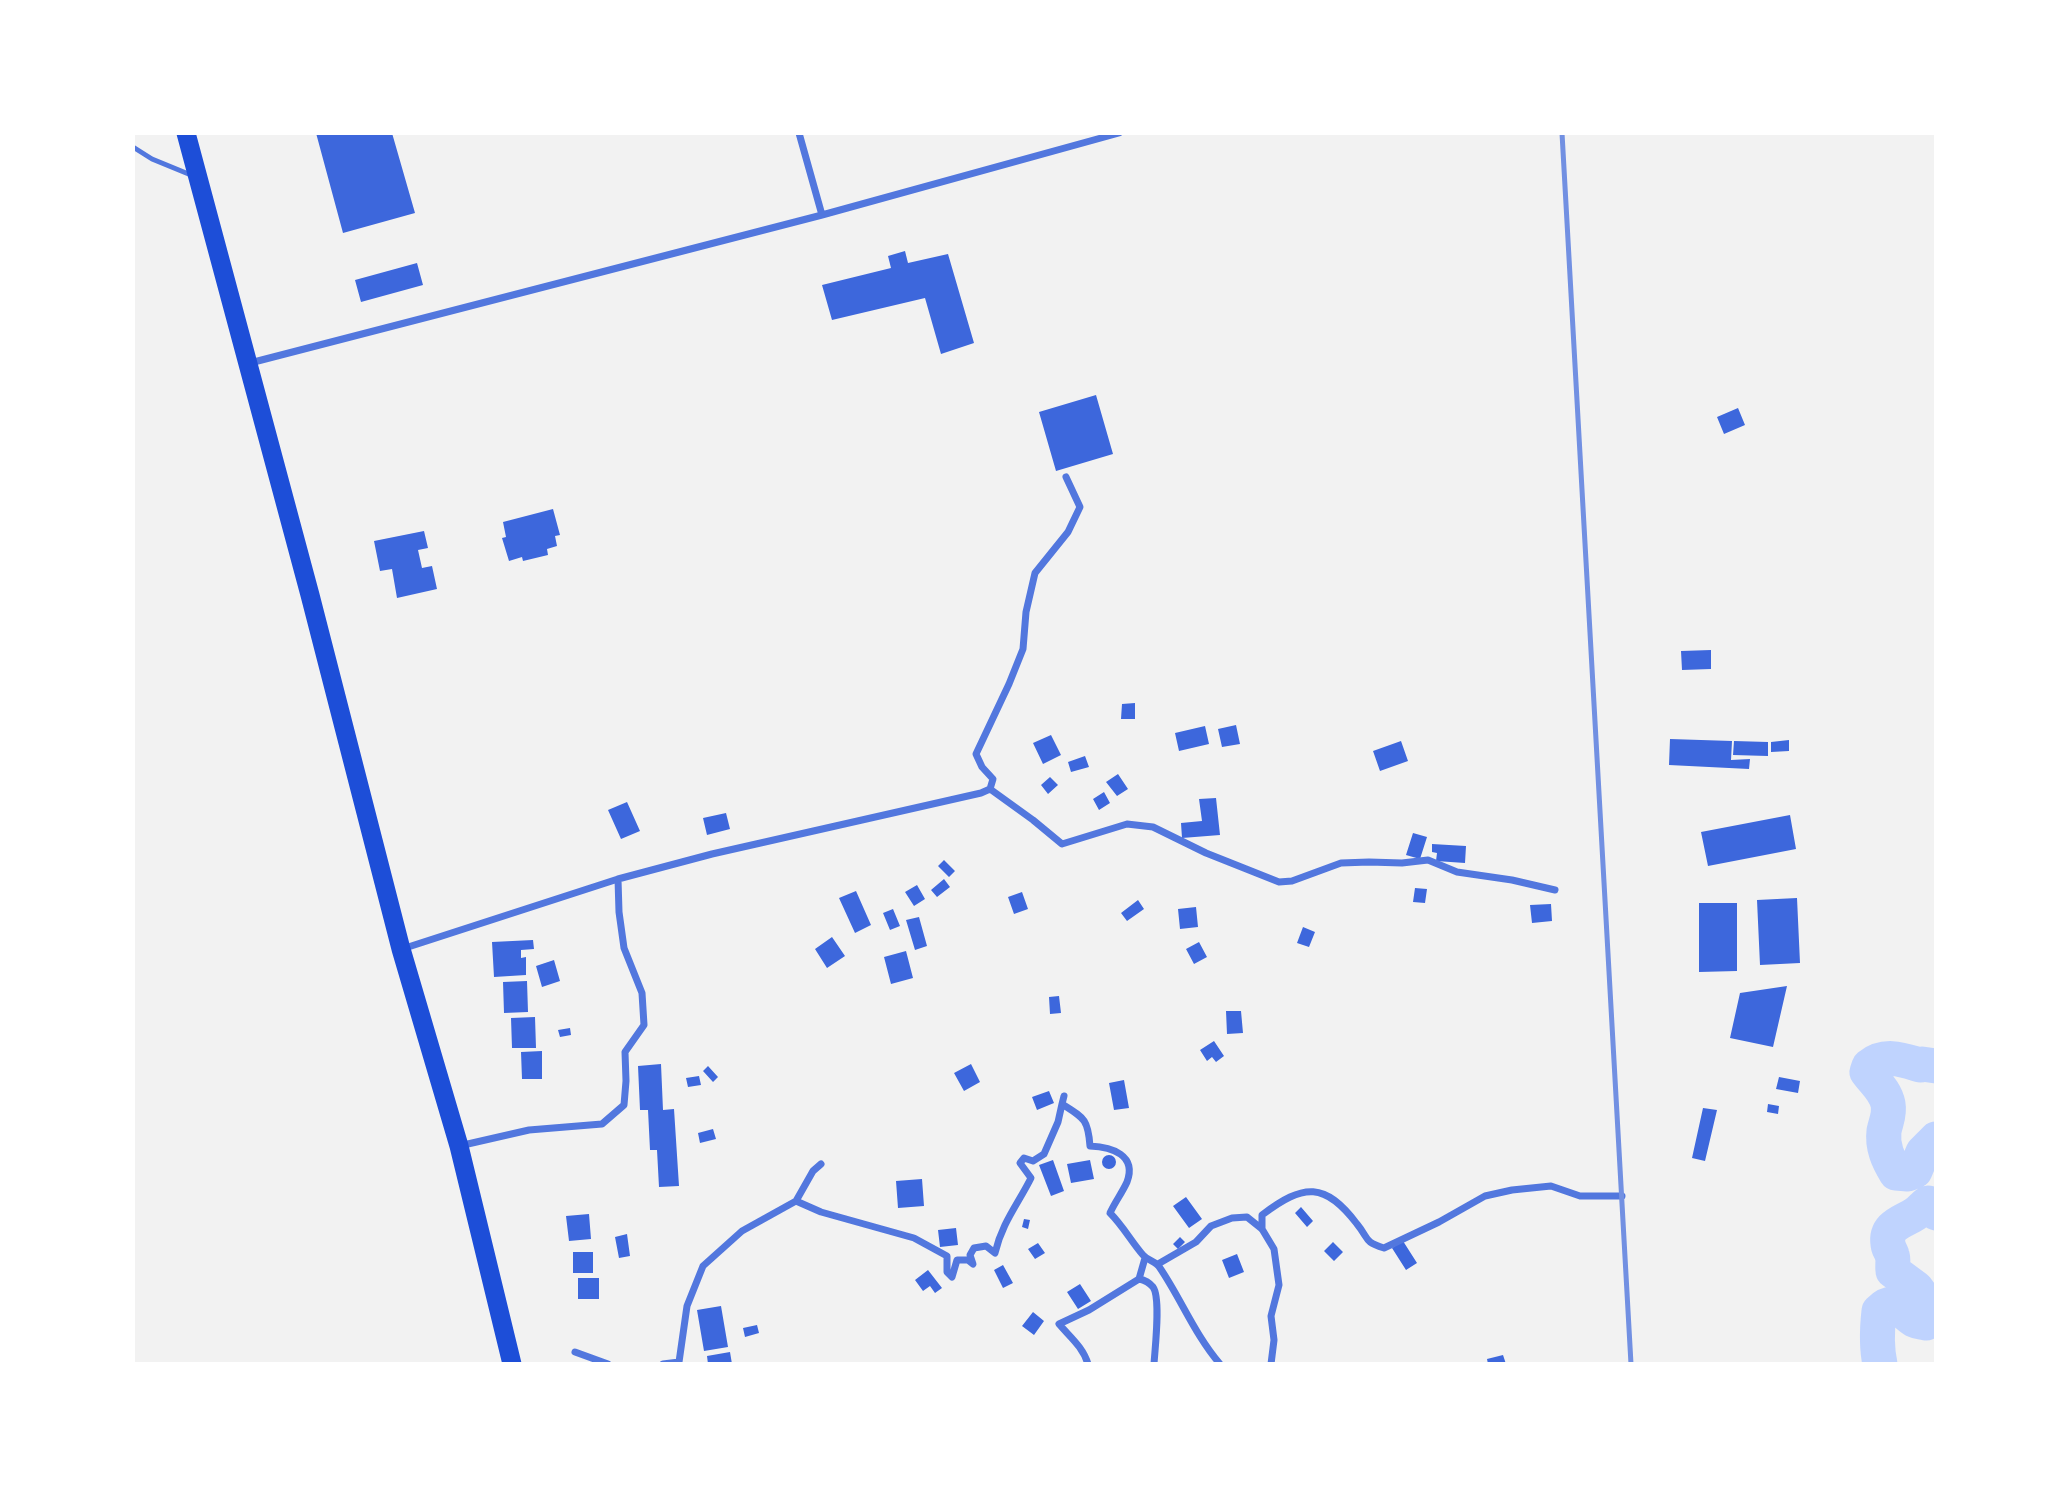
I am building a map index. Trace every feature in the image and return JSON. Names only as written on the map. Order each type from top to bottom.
[{"type":"highway","points":[[186,133],[310,595],[401,949],[459,1146],[512,1364]]},
{"type":"street","points":[[799,133],[822,215]]},
{"type":"street","points":[[246,364],[822,215],[1119,133]]},
{"type":"street","points":[[401,949],[618,879],[712,854],[990,789],[993,779],[982,767],[976,754],[1023,649],[1026,612],[1035,573],[1068,532],[1080,508],[1066,477]]},
{"type":"street","points":[[990,789],[1062,844],[1127,824],[1153,827],[1206,853],[1279,883],[1341,863],[1402,863],[1428,860],[1457,872],[1555,890]]},
{"type":"street","points":[[459,1146],[529,1130],[603,1124],[624,1105],[625,1052],[644,1025],[642,993],[624,948],[618,879]]},
{"type":"street","points":[[796,1201],[821,1212],[914,1238],[947,1256],[947,1272],[952,1277],[957,1260],[968,1260],[974,1264],[970,1255],[974,1248],[986,1246],[995,1253],[1011,1210],[1023,1195],[1031,1178],[1020,1164],[1024,1158],[1033,1161],[1044,1154],[1058,1122],[1063,1100],[1089,1127],[1090,1146],[1102,1146],[1116,1151],[1129,1163],[1128,1179],[1110,1213],[1123,1226],[1145,1258],[1158,1264],[1220,1364]]},
{"type":"street","points":[[663,1364],[679,1362],[687,1306],[703,1266],[742,1231],[796,1201],[813,1171],[821,1164]]},
{"type":"street","points":[[1262,1228],[1262,1215],[1296,1194],[1321,1192],[1338,1201],[1369,1243],[1384,1248],[1485,1196],[1512,1190],[1551,1186],[1580,1196],[1622,1196]]},
{"type":"street","points":[[1158,1264],[1196,1242],[1211,1226],[1232,1218],[1247,1217],[1262,1228],[1274,1249],[1279,1284],[1271,1315],[1274,1340],[1271,1364]]},
{"type":"street","points":[[1088,1364],[1070,1334],[1059,1324],[1089,1310],[1139,1279],[1145,1258]]},
{"type":"street","points":[[1139,1279],[1147,1281],[1154,1288],[1157,1310],[1154,1364]]},
{"type":"street","points":[[575,1352],[608,1364]]},
{"type":"lane","points":[[133,147],[152,159],[198,178]]},
{"type":"building","points":[[316,133],[392,133],[415,213],[343,233]]},
{"type":"building","points":[[905,251],[908,263],[948,254],[974,343],[941,354],[925,298],[832,320],[822,285],[891,268],[888,256]]},
{"type":"building","points":[[417,263],[423,285],[361,302],[355,280]]},
{"type":"building","points":[[1096,395],[1113,454],[1056,471],[1039,412]]},
{"type":"building","points":[[1738,408],[1745,425],[1724,434],[1717,417]]},
{"type":"building","points":[[553,509],[560,535],[555,536],[557,546],[547,549],[548,555],[523,561],[522,557],[509,561],[502,538],[506,537],[503,522]]},
{"type":"building","points":[[424,531],[428,548],[418,550],[422,568],[432,566],[437,589],[397,598],[392,569],[380,571],[374,541]]},
{"type":"building","points":[[1711,650],[1711,669],[1682,670],[1681,651]]},
{"type":"building","points":[[1135,703],[1135,719],[1121,719],[1122,704]]},
{"type":"building","points":[[1236,725],[1240,744],[1222,747],[1218,729]]},
{"type":"building","points":[[1205,726],[1209,744],[1179,751],[1175,733]]},
{"type":"building","points":[[1051,735],[1061,755],[1043,764],[1033,743]]},
{"type":"building","points":[[1670,739],[1732,741],[1731,760],[1750,759],[1749,769],[1669,765]]},
{"type":"building","points":[[1789,740],[1789,751],[1771,752],[1771,742]]},
{"type":"building","points":[[1401,741],[1408,761],[1380,771],[1373,751]]},
{"type":"building","points":[[1734,741],[1768,742],[1768,756],[1733,755]]},
{"type":"building","points":[[1085,756],[1089,767],[1071,772],[1068,762]]},
{"type":"building","points":[[1118,774],[1128,789],[1117,796],[1106,782]]},
{"type":"building","points":[[1050,777],[1058,785],[1048,794],[1041,785]]},
{"type":"building","points":[[1104,792],[1110,803],[1099,810],[1093,799]]},
{"type":"building","points":[[1216,798],[1220,835],[1182,838],[1181,823],[1202,821],[1199,799]]},
{"type":"building","points":[[627,802],[640,831],[621,839],[608,810]]},
{"type":"building","points":[[726,813],[730,829],[707,835],[703,818]]},
{"type":"building","points":[[1790,815],[1796,849],[1708,866],[1701,832]]},
{"type":"building","points":[[1413,833],[1427,837],[1420,859],[1406,855]]},
{"type":"building","points":[[1432,844],[1466,846],[1465,863],[1436,861],[1437,853],[1432,852]]},
{"type":"building","points":[[944,860],[955,871],[949,877],[938,866]]},
{"type":"building","points":[[944,879],[950,887],[937,897],[931,890]]},
{"type":"building","points":[[917,885],[925,899],[914,906],[905,892]]},
{"type":"building","points":[[1415,888],[1427,889],[1425,903],[1413,902]]},
{"type":"building","points":[[856,891],[871,925],[855,933],[839,898]]},
{"type":"building","points":[[1022,892],[1028,909],[1014,914],[1008,897]]},
{"type":"building","points":[[1797,898],[1800,963],[1760,965],[1757,900]]},
{"type":"building","points":[[1138,900],[1144,909],[1127,921],[1121,913]]},
{"type":"building","points":[[1699,903],[1737,903],[1737,971],[1699,972]]},
{"type":"building","points":[[1551,904],[1552,921],[1532,923],[1530,905]]},
{"type":"building","points":[[1196,907],[1198,927],[1180,929],[1178,909]]},
{"type":"building","points":[[893,909],[900,926],[890,930],[883,913]]},
{"type":"building","points":[[919,917],[927,946],[915,950],[906,920]]},
{"type":"building","points":[[1303,927],[1315,932],[1309,947],[1297,943]]},
{"type":"building","points":[[832,937],[845,956],[827,968],[815,949]]},
{"type":"building","points":[[533,940],[534,949],[521,950],[521,958],[526,957],[526,975],[494,977],[492,942]]},
{"type":"building","points":[[1199,942],[1207,957],[1194,964],[1186,949]]},
{"type":"building","points":[[906,951],[913,978],[891,984],[884,957]]},
{"type":"building","points":[[554,960],[560,981],[542,987],[536,966]]},
{"type":"building","points":[[527,981],[528,1012],[504,1013],[503,982]]},
{"type":"building","points":[[1787,986],[1773,1047],[1730,1038],[1740,993]]},
{"type":"building","points":[[1059,996],[1061,1013],[1050,1014],[1049,997]]},
{"type":"building","points":[[1226,1011],[1241,1011],[1243,1033],[1227,1034]]},
{"type":"building","points":[[535,1017],[536,1048],[512,1048],[511,1018]]},
{"type":"building","points":[[570,1028],[571,1035],[560,1037],[558,1030]]},
{"type":"building","points":[[1214,1041],[1224,1056],[1216,1062],[1212,1057],[1207,1061],[1200,1050]]},
{"type":"building","points":[[542,1051],[542,1079],[522,1079],[521,1052]]},
{"type":"building","points":[[661,1064],[663,1110],[674,1109],[679,1186],[659,1187],[657,1150],[650,1150],[648,1110],[640,1110],[638,1066]]},
{"type":"building","points":[[971,1064],[980,1082],[964,1091],[954,1073]]},
{"type":"building","points":[[708,1066],[718,1077],[713,1082],[703,1071]]},
{"type":"building","points":[[699,1076],[701,1085],[688,1087],[686,1078]]},
{"type":"building","points":[[1779,1077],[1800,1081],[1798,1093],[1776,1089]]},
{"type":"building","points":[[1124,1080],[1129,1108],[1114,1110],[1109,1083]]},
{"type":"building","points":[[1049,1091],[1054,1103],[1037,1110],[1032,1097]]},
{"type":"building","points":[[1768,1104],[1779,1106],[1778,1114],[1767,1112]]},
{"type":"building","points":[[1703,1108],[1717,1110],[1705,1161],[1692,1158]]},
{"type":"building","points":[[713,1129],[716,1139],[700,1143],[698,1133]]},
{"type":"building","points":[[1109,1155],[1114,1157],[1114,1167],[1109,1169],[1104,1167],[1102,1162],[1104,1157]]},
{"type":"building","points":[[1053,1160],[1064,1191],[1051,1196],[1039,1165]]},
{"type":"building","points":[[1090,1160],[1094,1179],[1071,1183],[1067,1164]]},
{"type":"building","points":[[922,1179],[924,1206],[898,1208],[896,1181]]},
{"type":"building","points":[[1186,1197],[1202,1219],[1189,1228],[1173,1206]]},
{"type":"building","points":[[1301,1207],[1313,1221],[1307,1227],[1295,1213]]},
{"type":"building","points":[[589,1214],[591,1239],[569,1241],[566,1216]]},
{"type":"building","points":[[1024,1219],[1030,1220],[1028,1229],[1022,1227]]},
{"type":"building","points":[[956,1228],[958,1245],[940,1247],[938,1230]]},
{"type":"building","points":[[627,1234],[630,1256],[619,1258],[615,1237]]},
{"type":"building","points":[[1180,1237],[1185,1242],[1178,1249],[1173,1244]]},
{"type":"building","points":[[1403,1241],[1417,1263],[1406,1270],[1392,1248]]},
{"type":"building","points":[[1333,1242],[1343,1252],[1334,1261],[1324,1251]]},
{"type":"building","points":[[1038,1243],[1045,1253],[1035,1259],[1028,1249]]},
{"type":"building","points":[[573,1252],[593,1252],[593,1273],[573,1273]]},
{"type":"building","points":[[1237,1254],[1244,1272],[1229,1278],[1222,1260]]},
{"type":"building","points":[[1003,1265],[1013,1283],[1003,1288],[994,1270]]},
{"type":"building","points":[[928,1270],[942,1288],[935,1293],[930,1286],[923,1291],[915,1280]]},
{"type":"building","points":[[578,1278],[599,1278],[599,1299],[578,1299]]},
{"type":"building","points":[[1080,1284],[1091,1301],[1078,1309],[1067,1292]]},
{"type":"building","points":[[721,1306],[728,1347],[704,1351],[697,1310]]},
{"type":"building","points":[[1033,1312],[1044,1321],[1034,1335],[1022,1326]]},
{"type":"building","points":[[757,1325],[759,1333],[745,1337],[743,1328]]},
{"type":"building","points":[[730,1352],[732,1364],[708,1364],[707,1356]]},
{"type":"building","points":[[1503,1355],[1506,1364],[1488,1364],[1487,1359]]},
{"type":"waterway","points":[[1936,1066],[1888,1059],[1875,1062],[1869,1066],[1867,1072],[1887,1099],[1884,1142],[1896,1173],[1908,1174],[1915,1171],[1923,1152],[1936,1139]]},
{"type":"waterway","points":[[1880,1364],[1877,1338],[1879,1311],[1885,1306],[1894,1305],[1914,1320],[1926,1323],[1932,1317],[1933,1311],[1916,1288],[1893,1271],[1893,1257],[1888,1245],[1889,1232],[1928,1203],[1936,1213]]},
{"type":"railway","points":[[1562,133],[1631,1364]]}]
